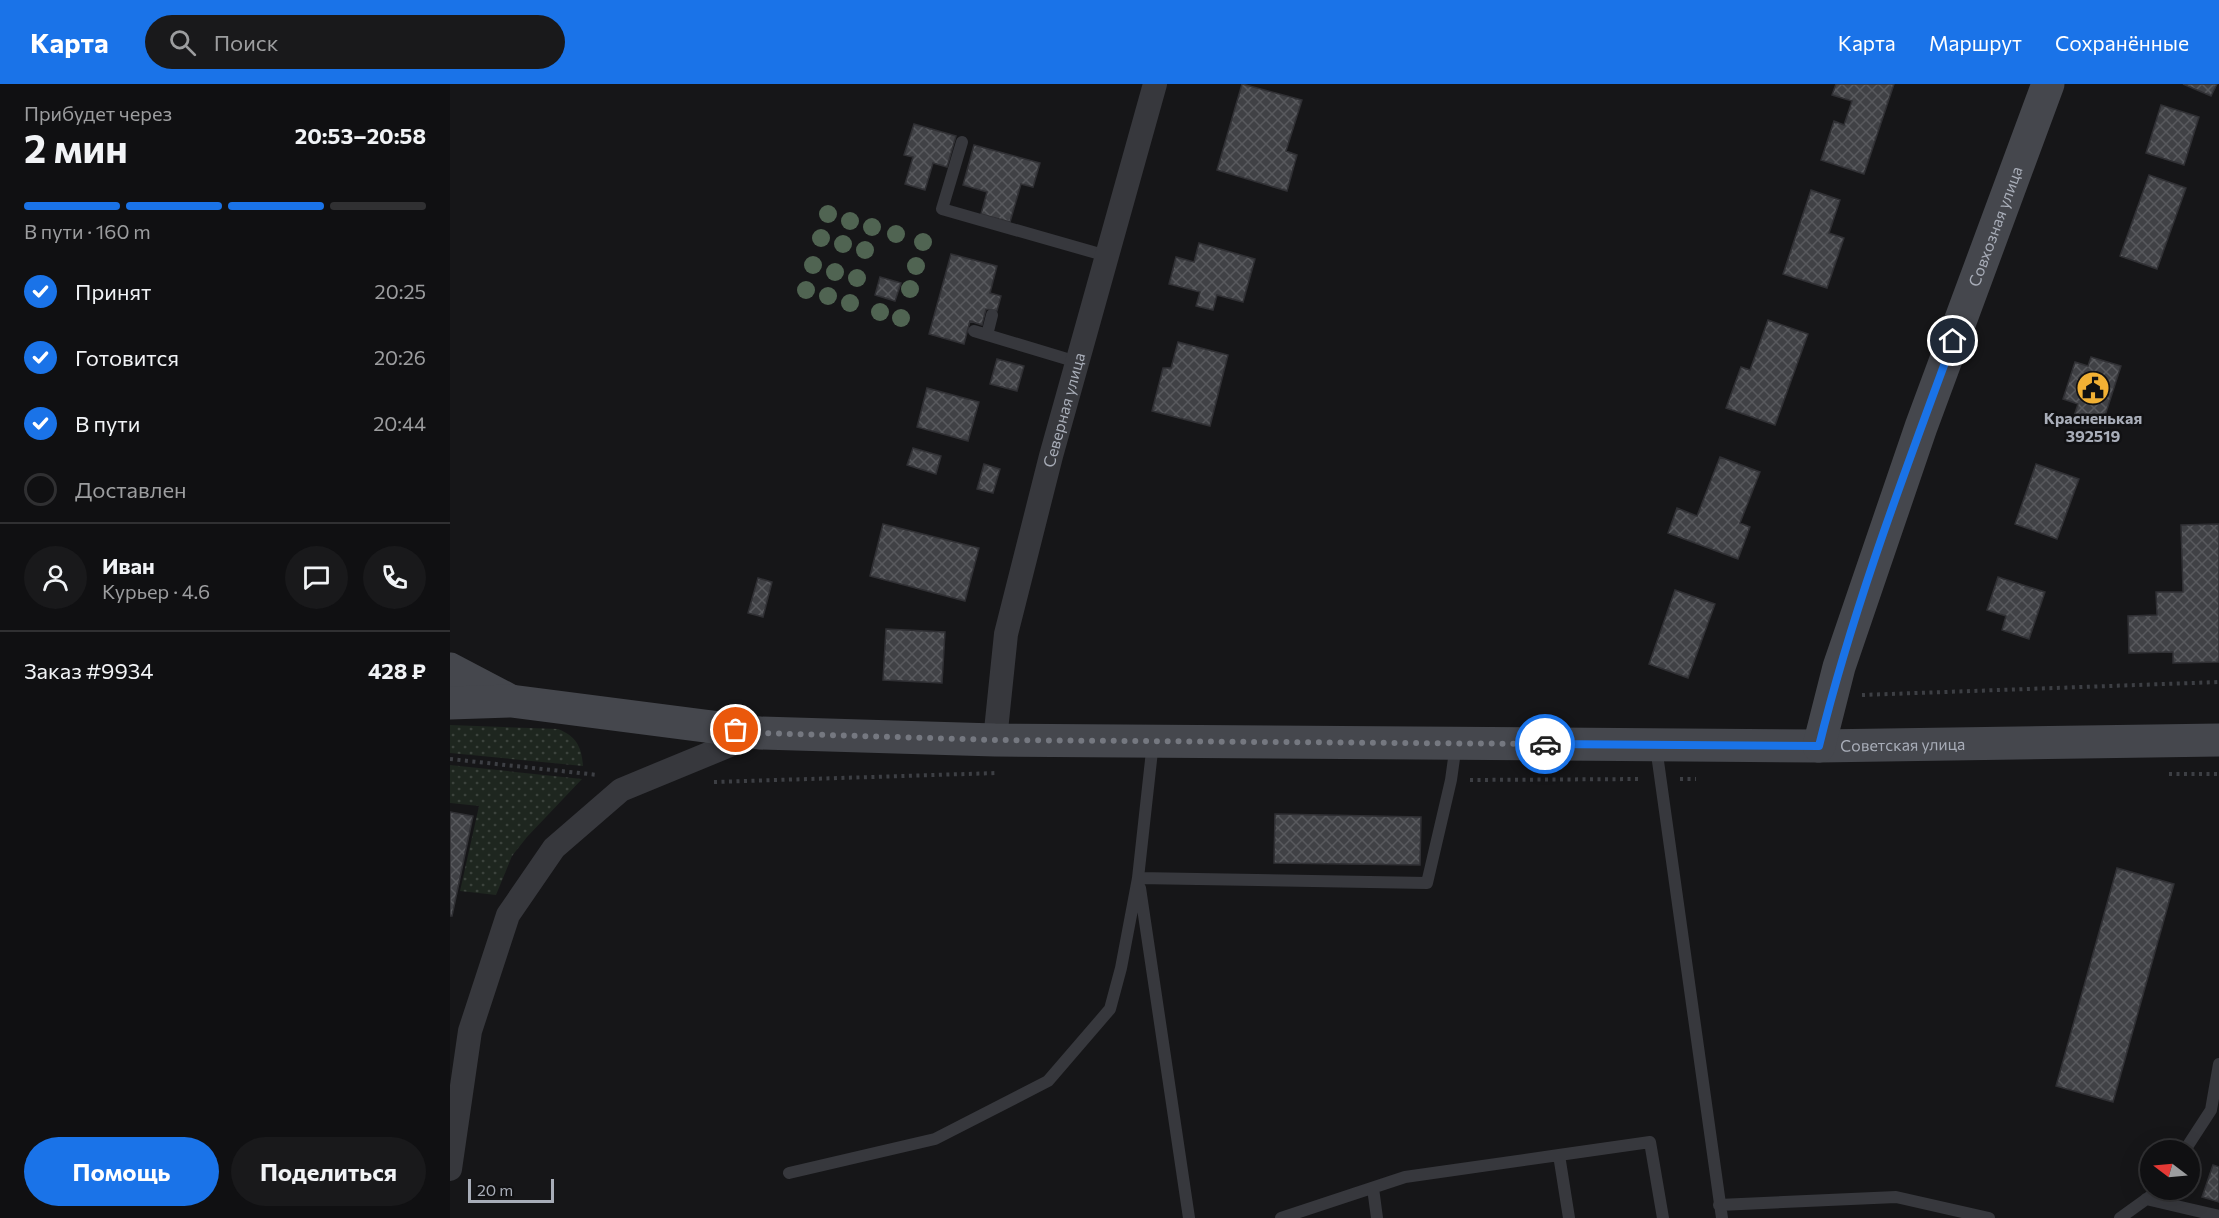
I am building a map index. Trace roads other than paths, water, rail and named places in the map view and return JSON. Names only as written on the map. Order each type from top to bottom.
[{"type":"main road","name":"Совхозная улица","points":[[1819,746],[1839,667],[1921,427],[2048,84]]},
{"type":"main road","points":[[450,669],[511,701]]},
{"type":"main road","name":"Советская улица","points":[[511,701],[759,733],[995,740],[1819,746],[2219,740]]},
{"type":"main road","points":[[450,703],[511,701]]},
{"type":"street","name":"Северная улица","points":[[995,740],[1006,634],[1051,456],[1155,84]]},
{"type":"street","points":[[450,1169],[470,1031],[508,915],[554,848],[621,790],[759,733]]},
{"type":"lane","points":[[962,142],[942,209],[1107,256]]},
{"type":"lane","points":[[987,335],[992,315]]},
{"type":"lane","points":[[974,331],[1077,363]]},
{"type":"lane","points":[[789,1173],[935,1139],[1048,1081],[1110,1009],[1121,968],[1138,878],[1154,741]]},
{"type":"lane","points":[[1138,878],[1427,883],[1451,780],[1456,743]]},
{"type":"lane","points":[[1656,744],[1722,1218]]},
{"type":"lane","points":[[1138,878],[1189,1218]]},
{"type":"lane","points":[[2192,1140],[2211,1110],[2219,1064]]},
{"type":"lane","points":[[1281,1218],[1405,1177],[1650,1142],[1663,1218]]},
{"type":"lane","points":[[1559,1155],[1569,1218]]},
{"type":"lane","points":[[1372,1188],[1377,1218]]},
{"type":"lane","points":[[1719,1205],[1896,1197],[1989,1218]]},
{"type":"lane","points":[[2125,1216],[2145,1200]]},
{"type":"lane","points":[[2150,1200],[2219,1216]]},
{"type":"place","name":"Красненькая 392519","points":[[2093,388]]}]
